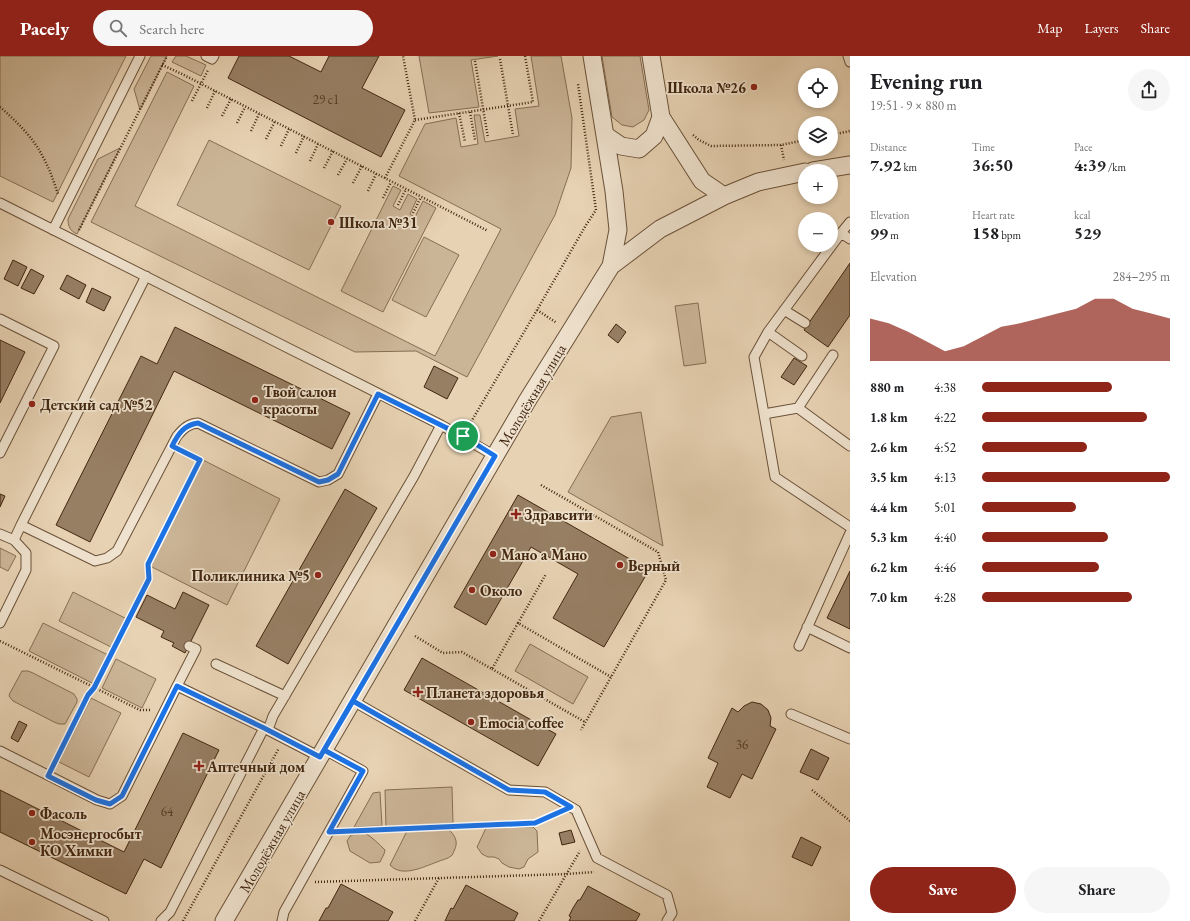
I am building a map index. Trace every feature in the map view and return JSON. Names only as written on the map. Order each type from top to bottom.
[{"type":"street","points":[[592,56],[614,191],[618,230],[612,266]]},
{"type":"street","points":[[650,56],[661,118],[702,182],[724,196]]},
{"type":"street","points":[[605,136],[620,146],[639,149],[654,136],[661,118]]},
{"type":"street","points":[[838,167],[850,165]]},
{"type":"street","name":"Молодёжная улица","points":[[224,921],[495,456],[574,324],[612,266],[660,229],[724,196],[748,185],[798,173]]},
{"type":"lane","points":[[53,230],[140,56]]},
{"type":"lane","points":[[206,56],[212,59],[214,56]]},
{"type":"lane","points":[[848,56],[850,62]]},
{"type":"lane","points":[[0,203],[463,436],[495,456]]},
{"type":"lane","points":[[850,222],[768,332],[754,357],[775,476],[850,527]]},
{"type":"lane","points":[[841,233],[850,239]]},
{"type":"lane","points":[[14,540],[146,276]]},
{"type":"lane","points":[[784,310],[805,323]]},
{"type":"lane","points":[[0,319],[54,346],[0,453]]},
{"type":"lane","points":[[768,332],[802,356]]},
{"type":"lane","points":[[798,408],[833,355]]},
{"type":"lane","points":[[22,524],[95,562],[107,558],[117,551],[177,436],[182,430],[191,424],[198,423],[319,482],[328,480],[338,474],[378,394]]},
{"type":"lane","points":[[764,414],[798,408],[850,446]]},
{"type":"lane","points":[[161,921],[170,912],[273,716],[414,476],[441,425]]},
{"type":"lane","points":[[799,646],[850,533]]},
{"type":"lane","points":[[0,534],[14,540],[26,553],[26,570],[0,623]]},
{"type":"lane","points":[[807,627],[850,648]]},
{"type":"lane","points":[[0,751],[96,800],[110,804],[122,796],[196,649],[189,646]]},
{"type":"lane","points":[[216,664],[285,696]]},
{"type":"lane","points":[[177,686],[285,739],[363,771],[284,912],[282,921]]},
{"type":"lane","points":[[353,701],[509,790],[545,792],[576,810],[597,858],[667,895],[672,913],[667,921]]},
{"type":"lane","points":[[791,714],[850,739]]},
{"type":"lane","points":[[0,870],[104,921]]},
{"type":"path","points":[[74,240],[167,56]]},
{"type":"path","points":[[385,178],[415,120],[403,56]]},
{"type":"path","points":[[415,120],[533,102],[525,56]]},
{"type":"path","points":[[500,59],[513,135]]},
{"type":"path","points":[[475,61],[488,138]]},
{"type":"path","points":[[162,65],[488,231]]},
{"type":"path","points":[[192,101],[210,67]]},
{"type":"path","points":[[463,436],[596,210],[577,79]]},
{"type":"path","points":[[207,108],[215,91]]},
{"type":"path","points":[[222,116],[231,99]]},
{"type":"path","points":[[0,107],[17,122],[33,140],[44,159],[64,209]]},
{"type":"path","points":[[237,123],[245,107]]},
{"type":"path","points":[[470,112],[476,140]]},
{"type":"path","points":[[459,113],[465,142]]},
{"type":"path","points":[[251,131],[259,114]]},
{"type":"path","points":[[266,138],[274,121]]},
{"type":"path","points":[[281,146],[289,129]]},
{"type":"path","points":[[688,130],[699,140],[711,146],[781,145],[798,141]]},
{"type":"path","points":[[838,134],[850,131]]},
{"type":"path","points":[[296,153],[304,136]]},
{"type":"path","points":[[310,161],[318,144]]},
{"type":"path","points":[[324,168],[332,151]]},
{"type":"path","points":[[338,175],[346,159]]},
{"type":"path","points":[[353,183],[362,166]]},
{"type":"path","points":[[368,191],[376,174]]},
{"type":"path","points":[[383,198],[391,182]]},
{"type":"path","points":[[398,205],[406,189]]},
{"type":"path","points":[[413,213],[421,197]]},
{"type":"path","points":[[48,776],[88,695],[94,688],[149,579],[148,564],[200,460],[172,446]]},
{"type":"path","points":[[541,485],[658,552],[666,580],[581,730]]},
{"type":"path","points":[[492,669],[546,574]]},
{"type":"path","points":[[518,623],[611,677]]},
{"type":"path","points":[[414,636],[443,654],[462,652],[585,722]]},
{"type":"path","points":[[0,641],[140,710],[166,709]]},
{"type":"path","points":[[183,921],[285,739]]},
{"type":"path","points":[[812,790],[850,821]]},
{"type":"path","points":[[329,832],[535,823],[571,807]]},
{"type":"path","points":[[539,921],[588,837]]},
{"type":"path","points":[[301,882],[567,874],[619,870]]},
{"type":"path","points":[[415,921],[439,878]]},
{"type":"shaded area","points":[[0,56],[126,56],[53,202],[0,176]]},
{"type":"shaded area","points":[[151,56],[167,56],[140,110],[134,89]]},
{"type":"shaded area","points":[[176,56],[186,56],[206,65],[201,76],[172,62]]},
{"type":"shaded area","points":[[419,56],[498,56],[471,60],[479,107],[429,113]]},
{"type":"shaded area","points":[[531,56],[561,56],[572,118],[571,168],[555,215],[467,377],[416,351],[355,352],[91,222],[167,72],[194,86],[135,206],[435,356],[501,229],[399,176],[425,124],[456,118],[461,147],[478,144],[474,115],[480,115],[485,142],[519,136],[515,109],[539,106]]},
{"type":"shaded area","points":[[602,56],[640,56],[649,110],[644,120],[633,127],[622,125],[612,117]]},
{"type":"shaded area","points":[[209,140],[341,206],[309,270],[177,205]]},
{"type":"shaded area","points":[[120,148],[77,234],[75,233],[68,224],[68,219],[98,159]]},
{"type":"shaded area","points":[[393,186],[401,190],[393,206],[400,210],[408,194],[417,199],[410,214],[415,217],[423,201],[436,208],[383,312],[341,291]]},
{"type":"shaded area","points":[[424,237],[459,255],[426,317],[392,300]]},
{"type":"shaded area","points":[[698,303],[706,363],[684,366],[675,306]]},
{"type":"shaded area","points":[[641,412],[663,546],[568,492],[611,417]]},
{"type":"shaded area","points":[[203,460],[280,499],[227,605],[150,566]]},
{"type":"shaded area","points":[[0,548],[16,556],[8,571],[0,567]]},
{"type":"shaded area","points":[[73,592],[127,619],[113,648],[59,621]]},
{"type":"shaded area","points":[[43,623],[108,655],[94,684],[29,651]]},
{"type":"shaded area","points":[[530,644],[588,677],[573,704],[515,671]]},
{"type":"shaded area","points":[[116,659],[156,679],[142,708],[102,688]]},
{"type":"shaded area","points":[[22,671],[33,673],[74,694],[77,702],[65,724],[54,722],[13,701],[9,696]]},
{"type":"shaded area","points":[[91,698],[121,713],[89,777],[59,762]]},
{"type":"shaded area","points":[[452,787],[453,823],[386,827],[385,790]]},
{"type":"shaded area","points":[[380,792],[382,826],[354,827],[373,793]]},
{"type":"shaded area","points":[[533,827],[537,831],[538,852],[528,859],[524,867],[519,869],[509,867],[502,863],[499,859],[482,854],[477,847],[486,828]]},
{"type":"shaded area","points":[[448,829],[453,834],[456,842],[453,855],[450,857],[406,871],[400,871],[390,865],[407,831]]},
{"type":"shaded area","points":[[365,833],[385,850],[380,862],[370,863],[350,851],[347,841],[351,835]]},
{"type":"building","points":[[239,56],[289,56],[321,72],[329,56],[379,56],[362,88],[405,110],[381,157],[228,78]]},
{"type":"building","points":[[13,260],[27,267],[18,286],[4,279]]},
{"type":"building","points":[[850,263],[850,315],[828,347],[804,330]]},
{"type":"building","points":[[31,269],[44,276],[34,294],[21,288]]},
{"type":"building","points":[[67,275],[86,285],[79,299],[60,289]]},
{"type":"building","points":[[92,288],[111,297],[104,311],[86,302]]},
{"type":"building","points":[[616,324],[626,332],[618,343],[608,335]]},
{"type":"building","points":[[175,327],[350,413],[332,449],[174,371],[90,542],[56,525],[141,356],[157,364]]},
{"type":"building","points":[[0,340],[25,352],[0,403]]},
{"type":"building","points":[[794,358],[807,366],[794,385],[781,377]]},
{"type":"building","points":[[434,366],[458,378],[447,399],[424,387]]},
{"type":"building","name":"Поликлиника №5","points":[[345,489],[377,508],[288,664],[256,646]]},
{"type":"building","points":[[0,494],[5,496],[0,507]]},
{"type":"building","points":[[518,495],[649,570],[604,647],[553,618],[578,574],[531,547],[486,625],[454,607]]},
{"type":"building","points":[[850,571],[850,629],[827,618]]},
{"type":"building","points":[[183,592],[209,605],[185,653],[172,646],[174,643],[161,637],[164,631],[136,617],[147,595],[175,609]]},
{"type":"building","points":[[422,658],[556,734],[538,766],[404,690]]},
{"type":"building","points":[[752,702],[761,704],[768,710],[771,718],[770,726],[776,729],[752,779],[742,774],[730,798],[707,787],[718,763],[708,758],[732,708],[738,712],[744,706]]},
{"type":"building","points":[[19,721],[27,725],[18,742],[11,738]]},
{"type":"building","points":[[183,733],[219,750],[161,868],[144,859],[126,894],[0,832],[0,790],[124,852]]},
{"type":"building","points":[[811,749],[829,758],[818,780],[800,772]]},
{"type":"building","points":[[571,830],[575,842],[562,845],[559,833]]},
{"type":"building","points":[[801,837],[821,847],[812,866],[792,857]]},
{"type":"building","points":[[341,884],[393,912],[388,921],[319,921]]},
{"type":"building","points":[[466,885],[518,913],[514,921],[445,921],[451,908],[453,909]]},
{"type":"building","points":[[588,886],[640,914],[636,921],[569,921],[571,917],[569,916],[573,908],[578,900],[580,900]]},
{"type":"place","name":"Школа №26","points":[[754,87]]},
{"type":"place","name":"Школа №31","points":[[331,222]]},
{"type":"place","name":"Твой салон красоты","points":[[255,400]]},
{"type":"place","name":"Детский сад №52","points":[[32,404]]},
{"type":"place","name":"Здравсити","points":[[516,514]]},
{"type":"place","name":"Мано а Мано","points":[[493,554]]},
{"type":"place","name":"Верный","points":[[620,565]]},
{"type":"place","name":"Поликлиника №5","points":[[318,575]]},
{"type":"place","name":"Около","points":[[472,590]]},
{"type":"place","name":"Планета здоровья","points":[[418,692]]},
{"type":"place","name":"Emocia coffee","points":[[471,722]]},
{"type":"place","name":"Аптечный дом","points":[[199,766]]},
{"type":"place","name":"Фасоль","points":[[32,813]]},
{"type":"place","name":"Мосэнергосбыт КО Химки","points":[[32,842]]},
{"type":"route","points":[[463,436],[378,394],[338,474],[328,480],[319,482],[198,423],[191,424],[182,430],[172,446],[200,460],[148,564],[149,579],[94,688],[88,695],[48,776],[96,800],[110,804],[122,796],[177,686],[320,757],[324,750],[353,701],[509,790],[545,792],[571,807],[535,823],[329,832],[363,771],[324,750],[495,456],[463,436]]}]
